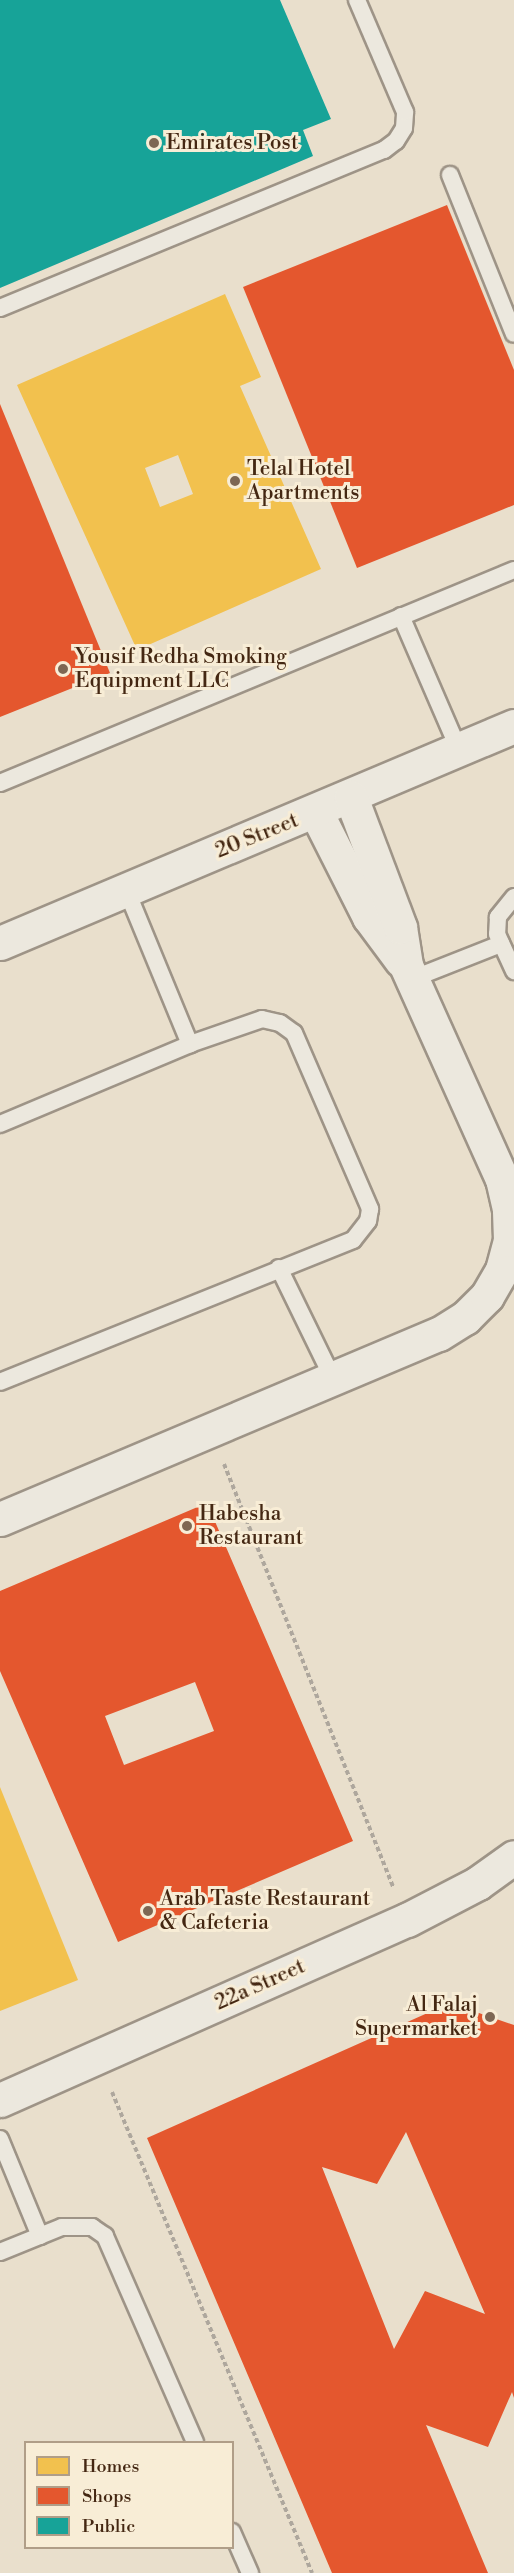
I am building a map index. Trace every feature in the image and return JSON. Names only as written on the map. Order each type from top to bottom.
[{"type":"street","name":"20 Street","points":[[0,943],[316,812],[458,748],[514,726]]},
{"type":"street","points":[[351,797],[400,927],[409,972]]},
{"type":"street","points":[[0,1519],[334,1381],[465,1318],[487,1296],[502,1270],[510,1240],[509,1209],[502,1179],[409,972],[369,917],[316,812]]},
{"type":"street","name":"22a Street","points":[[0,2100],[407,1920],[478,1883],[513,1861]]},
{"type":"lane","points":[[0,308],[384,150],[396,141],[404,128],[405,112],[357,0]]},
{"type":"lane","points":[[450,175],[514,334]]},
{"type":"lane","points":[[0,783],[514,570]]},
{"type":"lane","points":[[401,616],[458,748]]},
{"type":"lane","points":[[126,889],[190,1044]]},
{"type":"lane","points":[[514,897],[498,917],[501,944],[514,971]]},
{"type":"lane","points":[[409,972],[501,944]]},
{"type":"lane","points":[[0,1124],[190,1044],[262,1019],[280,1023],[294,1033],[367,1197],[368,1221],[353,1240],[0,1382]]},
{"type":"lane","points":[[279,1268],[334,1381]]},
{"type":"lane","points":[[0,2139],[40,2236]]},
{"type":"lane","points":[[0,2252],[78,2224],[105,2235],[195,2441]]},
{"type":"lane","points":[[234,2537],[250,2573]]},
{"type":"path","points":[[211,1431],[407,1920]]},
{"type":"path","points":[[98,2057],[312,2573]]},
{"type":"building: Homes","name":"Telal Hotel Apartments","points":[[225,294],[261,377],[240,386],[321,569],[137,650],[17,385]],"holes":[[[178,455],[193,494],[160,507],[145,468]]]},
{"type":"building: Homes","points":[[0,1787],[78,1980],[0,2011]]},
{"type":"building: Shops","points":[[447,205],[514,370],[514,505],[357,568],[243,287]]},
{"type":"building: Shops","points":[[0,404],[110,673],[0,717]]},
{"type":"building: Shops","points":[[207,1503],[353,1841],[118,1942],[0,1671],[0,1591]],"holes":[[[195,1682],[214,1731],[124,1765],[105,1716]]]},
{"type":"building: Shops","points":[[450,2003],[514,2025],[514,2398],[512,2392],[488,2447],[426,2425],[488,2573],[332,2573],[147,2138]],"holes":[[[406,2132],[485,2314],[425,2291],[394,2349],[322,2167],[377,2184]]]},
{"type":"building: Public","name":"Emirates Post","points":[[0,0],[280,0],[331,119],[303,130],[313,156],[0,288]]},
{"type":"place","name":"Emirates Post","points":[[154,143]]},
{"type":"place","name":"Telal Hotel Apartments","points":[[235,481]]},
{"type":"place","name":"Yousif Redha Smoking Equipment LLC","points":[[63,669]]},
{"type":"place","name":"Habesha Restaurant","points":[[187,1526]]},
{"type":"place","name":"Arab Taste Restaurant & Cafeteria","points":[[148,1911]]},
{"type":"place","name":"Al Falaj Supermarket","points":[[490,2017]]}]
